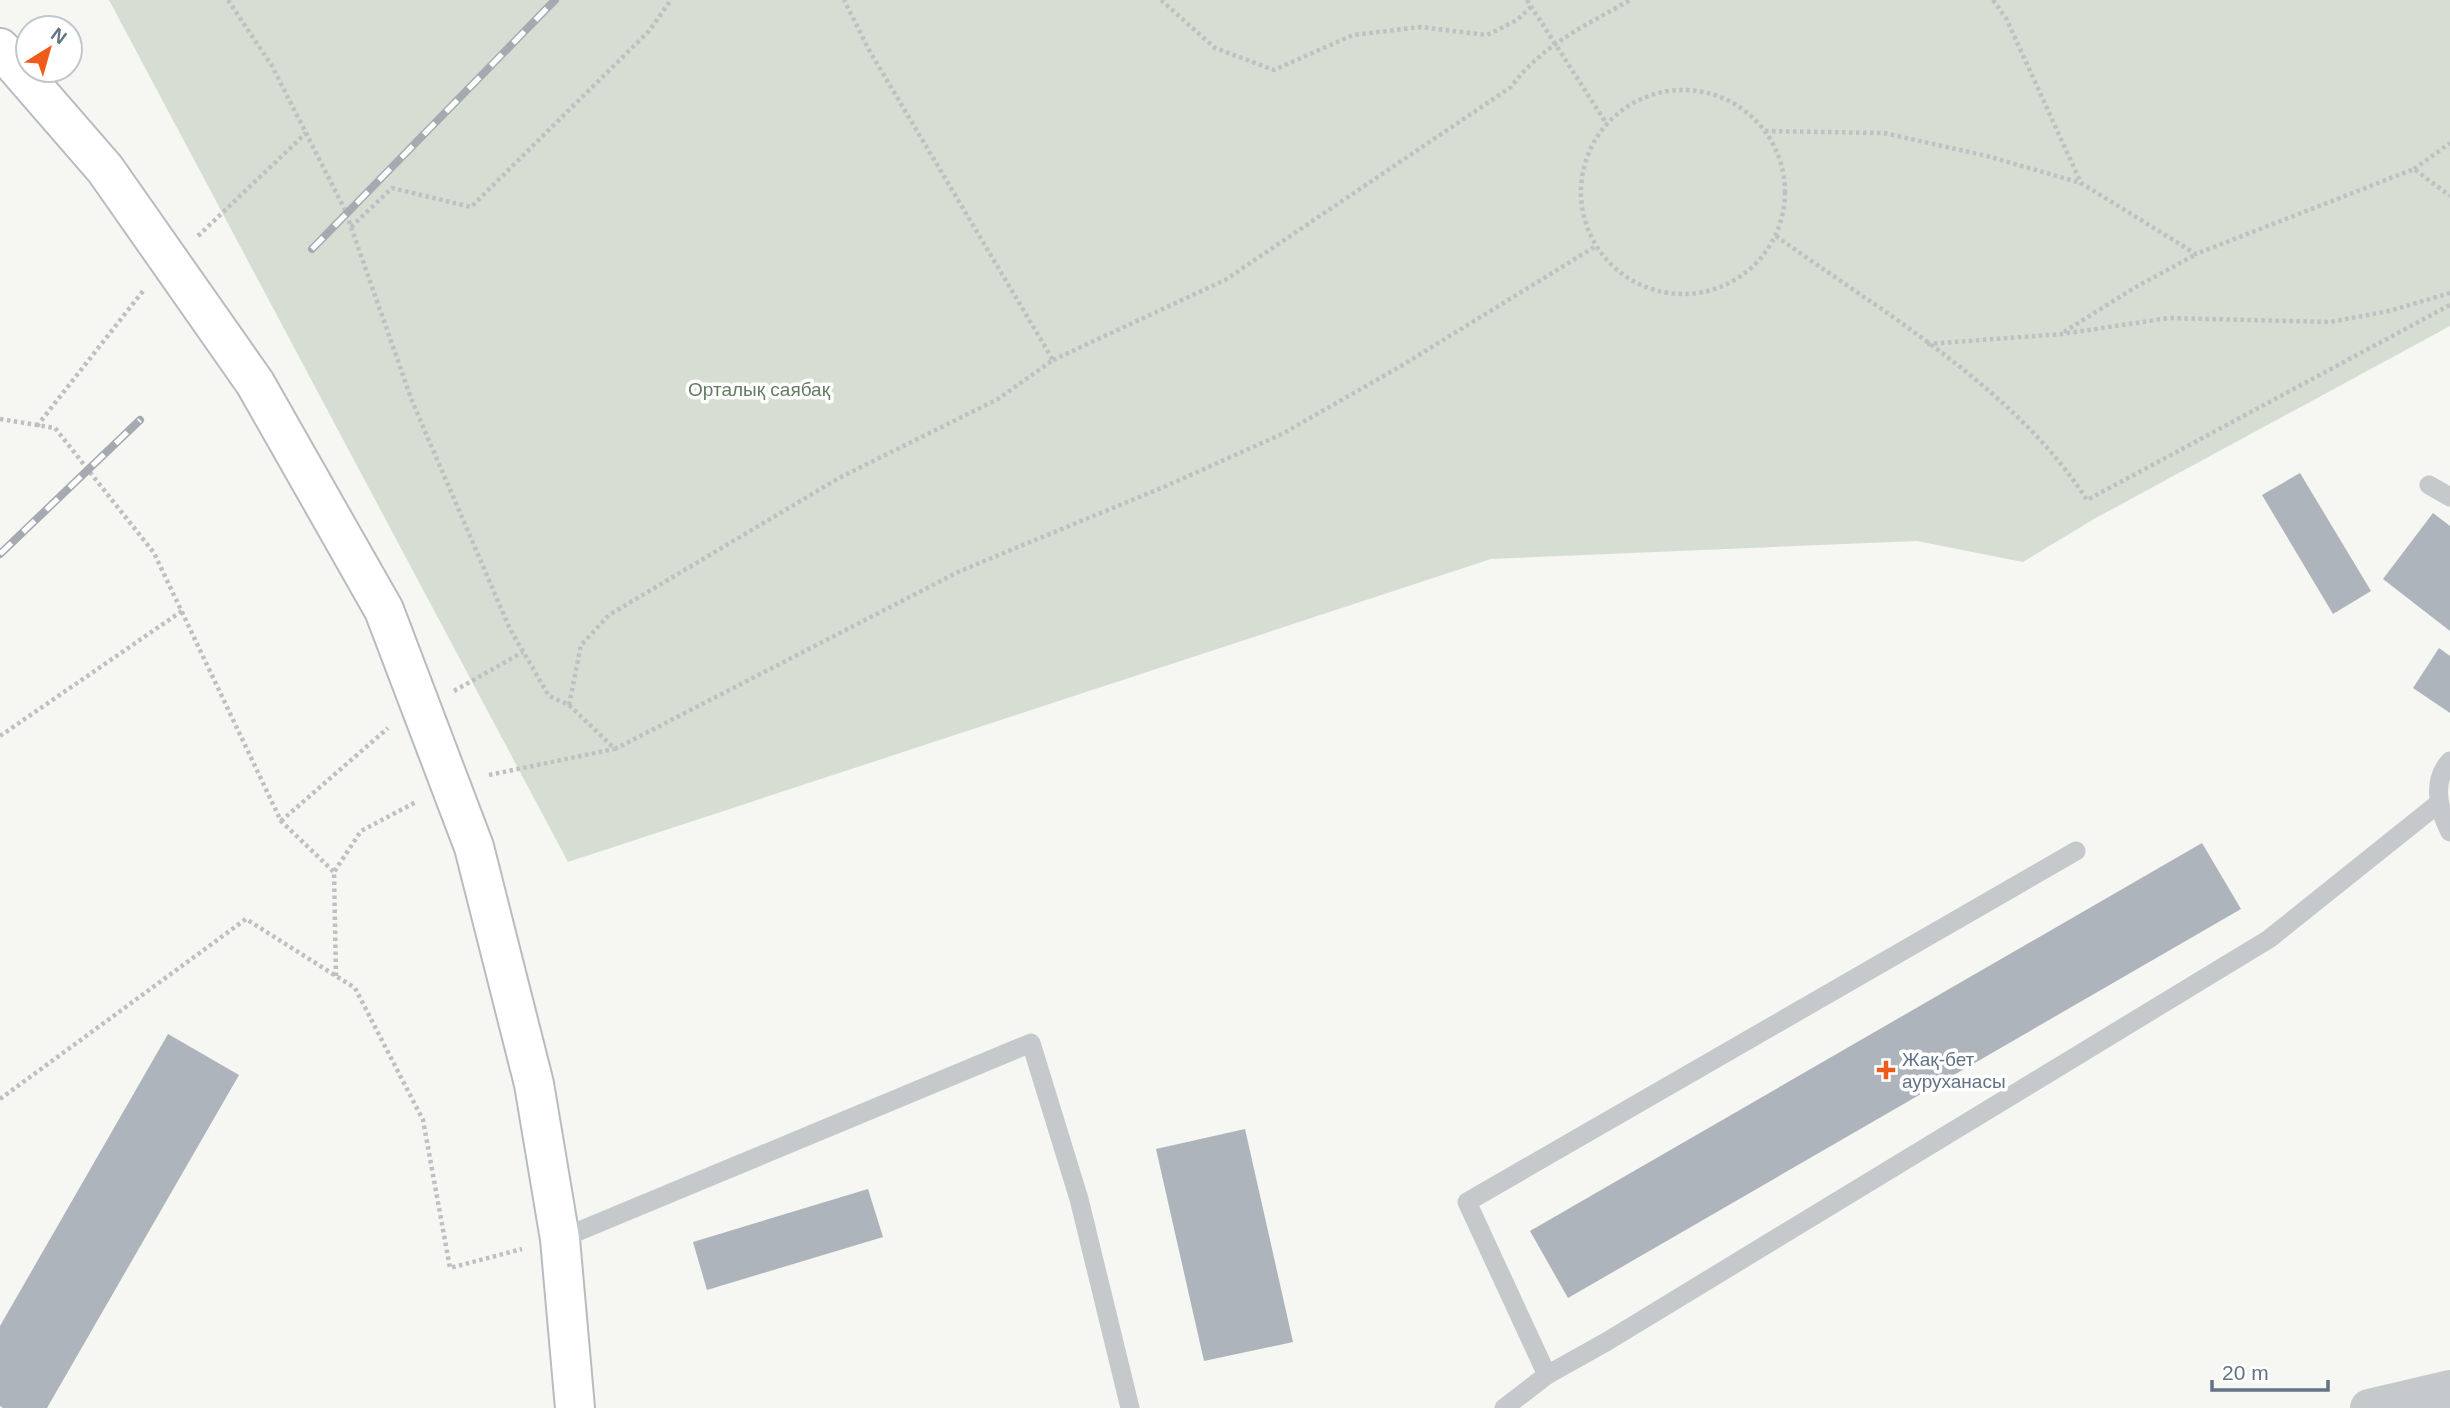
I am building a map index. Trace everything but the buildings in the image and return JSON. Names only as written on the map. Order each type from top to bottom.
[{"type":"main road","points":[[0,48],[105,169],[255,383],[384,610],[474,847],[534,1084],[560,1239],[575,1408]]},
{"type":"street","points":[[2369,1408],[2450,1389]]},
{"type":"lane","points":[[2429,485],[2450,496]]},
{"type":"lane","points":[[2450,761],[2439,783],[2439,803],[2450,832]]},
{"type":"lane","points":[[1504,1408],[1547,1375],[1618,1335],[2269,939],[2439,803]]},
{"type":"lane","points":[[1547,1375],[1467,1202],[2076,852]]},
{"type":"lane","points":[[560,1239],[1031,1043],[1079,1199],[1130,1408]]},
{"type":"path","points":[[228,0],[272,66],[351,227],[412,401],[510,629],[549,696],[569,705],[615,749],[960,571],[1166,486],[1282,434],[1401,366],[1596,246]]},
{"type":"path","points":[[351,227],[392,188],[471,207],[649,31],[671,0]]},
{"type":"path","points":[[844,0],[869,50],[1053,360]]},
{"type":"path","points":[[1161,0],[1215,48],[1274,70],[1353,35],[1420,27],[1488,35],[1517,20],[1532,6]]},
{"type":"path","points":[[1527,0],[1552,44],[1606,123]]},
{"type":"path","points":[[569,705],[581,645],[610,615],[839,478],[998,399],[1053,360],[1225,280],[1511,87],[1530,62],[1552,44],[1630,0]]},
{"type":"path","points":[[1993,0],[2006,18],[2081,183]]},
{"type":"path","points":[[1694,90],[1726,98],[1752,117],[1764,131],[1773,143],[1784,173],[1784,205],[1776,236],[1758,262],[1733,282],[1704,292],[1673,294],[1643,286],[1616,270],[1596,246],[1586,227],[1580,184],[1593,141],[1606,123],[1631,103],[1662,91],[1694,90]]},
{"type":"path","points":[[1764,131],[1884,133],[1987,156],[2081,183],[2196,254]]},
{"type":"path","points":[[196,239],[306,133]]},
{"type":"path","points":[[2062,334],[2134,288],[2196,254],[2414,169],[2450,143]]},
{"type":"path","points":[[2414,169],[2450,197]]},
{"type":"path","points":[[1776,236],[2008,406],[2067,469],[2087,500],[2450,305]]},
{"type":"path","points":[[37,425],[146,288]]},
{"type":"path","points":[[1926,344],[2062,334],[2169,318],[2330,322],[2389,311],[2450,293]]},
{"type":"path","points":[[0,419],[55,428],[154,552],[281,821],[334,872]]},
{"type":"path","points":[[0,736],[182,611]]},
{"type":"path","points":[[452,692],[523,652]]},
{"type":"path","points":[[281,821],[391,726]]},
{"type":"path","points":[[0,1099],[246,919],[355,988],[423,1120],[450,1268],[560,1239]]},
{"type":"green space","name":"Орталық саябақ","points":[[109,0],[2450,0],[2450,326],[2094,519],[2023,562],[1917,541],[1491,559],[568,862]]},
{"type":"railway","points":[[312,249],[555,0]]},
{"type":"railway","points":[[0,554],[140,420]]},
{"type":"place","name":"Жақ-бет ауруханасы","points":[[1886,1070]]}]
